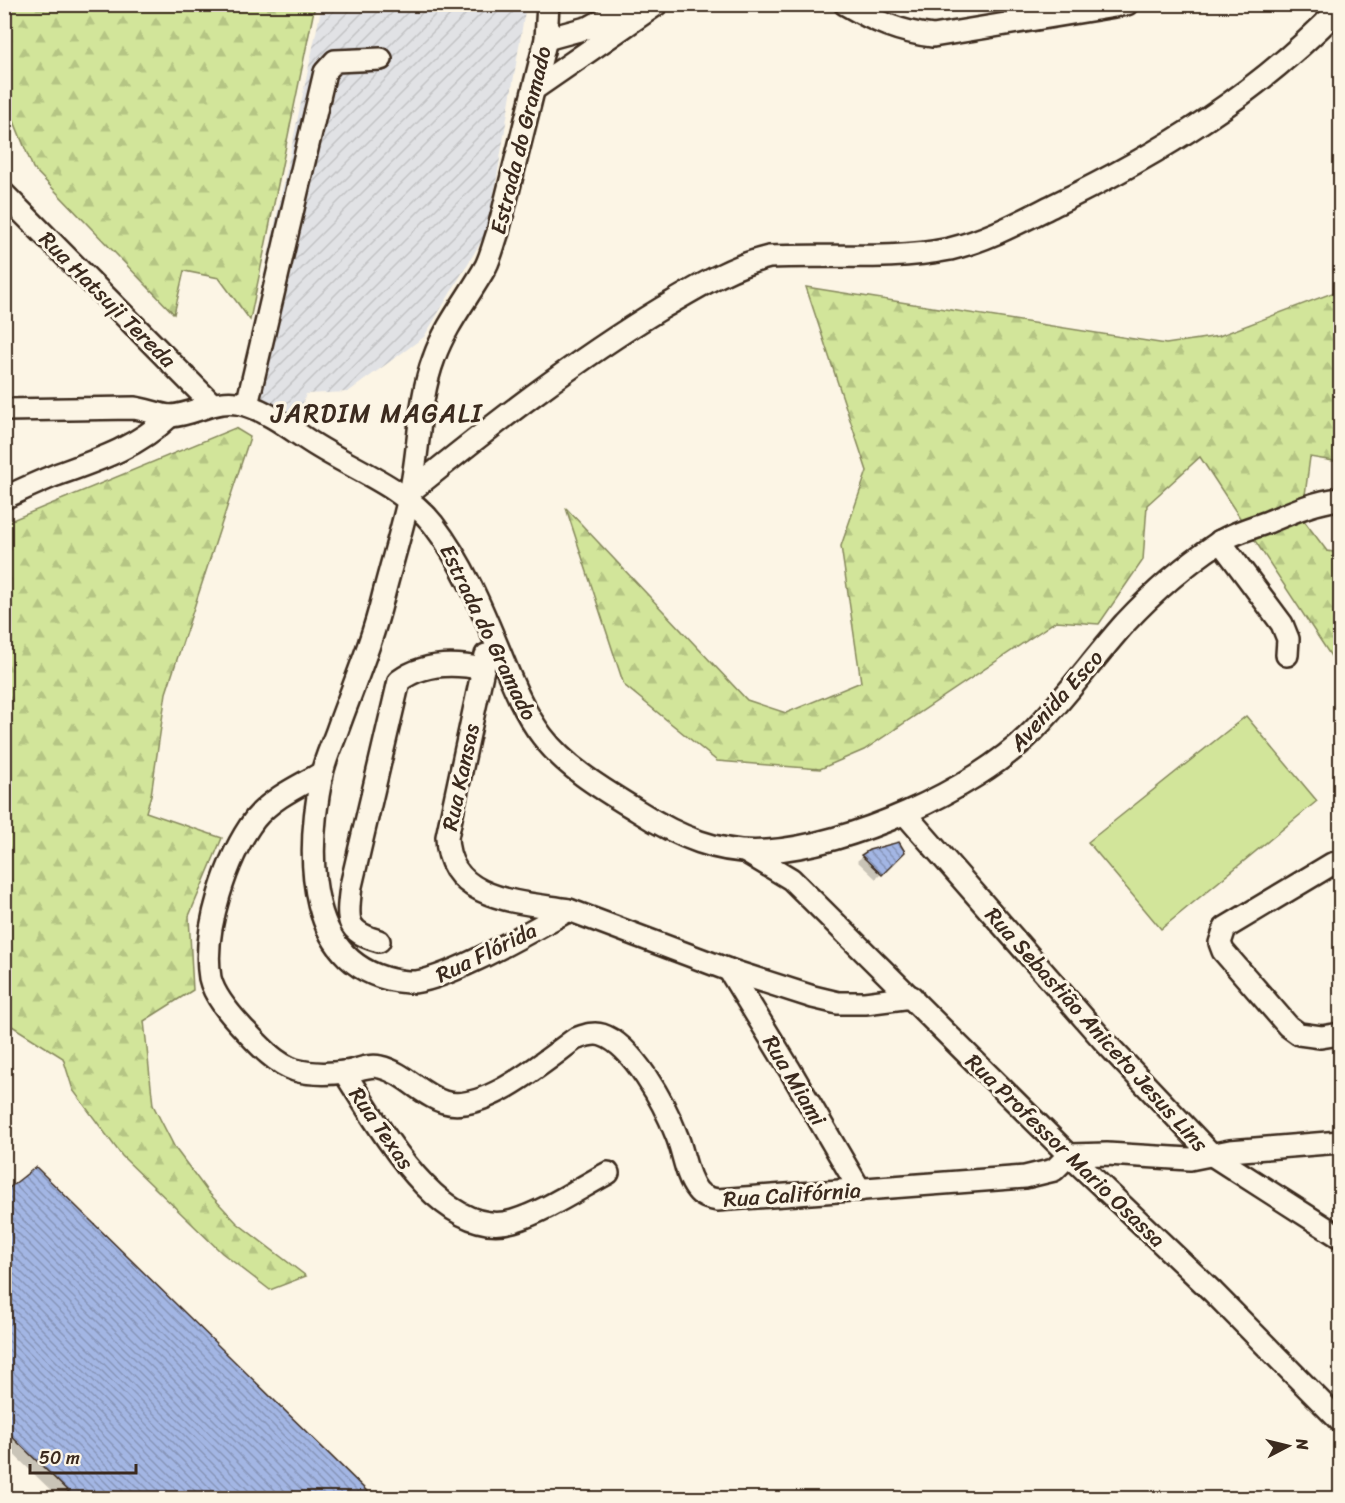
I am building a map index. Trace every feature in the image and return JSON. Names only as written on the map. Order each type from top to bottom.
[{"type":"street","name":"Estrada do Gramado","points":[[548,4],[546,39],[510,189],[487,264],[443,334],[432,362],[409,495],[450,549],[473,589],[527,714],[543,737],[565,760],[662,827],[699,843],[745,851]]},
{"type":"street","points":[[546,39],[590,27],[632,4]]},
{"type":"street","points":[[534,89],[657,4]]},
{"type":"street","points":[[845,4],[880,25],[906,33],[933,36],[1127,4]]},
{"type":"street","points":[[4,498],[54,476],[112,456],[152,433],[170,416],[212,404],[247,405],[289,426],[306,440],[409,495],[502,417],[630,327],[703,284],[750,261],[769,257],[908,255],[950,249],[990,236],[1117,175],[1207,121],[1287,61],[1341,8]]},
{"type":"street","points":[[247,405],[325,72],[335,61],[381,59]]},
{"type":"street","name":"Rua Hatsuji Tereda","points":[[4,194],[212,404]]},
{"type":"street","points":[[4,410],[134,408],[154,410],[170,416]]},
{"type":"street","name":"Rua Flórida","points":[[409,495],[370,642],[322,772],[315,835],[317,903],[332,939],[346,956],[369,972],[411,983],[450,972],[569,910]]},
{"type":"street","name":"Avenida Esco","points":[[745,851],[786,849],[821,841],[906,815],[1005,755],[1031,733],[1126,622],[1160,588],[1220,541],[1307,506],[1341,499]]},
{"type":"street","points":[[1220,541],[1282,624],[1288,639],[1287,655]]},
{"type":"street","name":"Rua Kansas","points":[[491,631],[447,837],[450,862],[458,874],[481,891],[501,898],[569,910]]},
{"type":"street","points":[[379,941],[359,935],[352,926],[347,912],[351,886],[399,681],[410,673],[442,665],[483,669]]},
{"type":"street","name":"Rua Texas","points":[[322,772],[280,796],[256,818],[237,846],[225,874],[214,916],[210,978],[215,993],[235,1020],[280,1063],[294,1070],[313,1073],[344,1072],[424,1186],[448,1207],[472,1218],[491,1222],[512,1221],[608,1173]]},
{"type":"street","name":"Rua Sebastião Aniceto Jesus Lins","points":[[906,815],[1103,1040],[1212,1155],[1341,1237]]},
{"type":"street","points":[[786,849],[791,879]]},
{"type":"street","name":"Rua Professor Mario Osassa","points":[[745,851],[791,879],[1069,1155],[1214,1292],[1341,1421]]},
{"type":"street","points":[[1341,862],[1332,864],[1225,928],[1220,943],[1223,951],[1288,1026],[1309,1037],[1341,1034]]},
{"type":"street","points":[[569,910],[729,970],[838,1003],[912,997]]},
{"type":"street","name":"Rua Miami","points":[[729,970],[860,1190]]},
{"type":"street","name":"Rua Califórnia","points":[[344,1072],[381,1067],[444,1102],[464,1104],[483,1099],[515,1081],[575,1039],[586,1035],[602,1035],[632,1058],[657,1091],[677,1134],[692,1182],[704,1197],[717,1200],[1043,1174],[1061,1165],[1069,1155]]},
{"type":"street","points":[[1069,1155],[1107,1154],[1177,1160],[1341,1142]]},
{"type":"street","points":[[1318,1144],[1341,1156]]},
{"type":"shaded area","points":[[322,5],[526,5],[488,230],[424,337],[348,392],[306,394],[297,420],[239,392]]},
{"type":"green space","points":[[4,5],[315,5],[250,320],[219,278],[184,271],[174,314],[33,168],[5,99]]},
{"type":"green space","points":[[806,287],[1166,344],[1219,336],[1340,290],[1340,462],[1310,457],[1302,518],[1327,551],[1340,553],[1340,670],[1200,457],[1147,505],[1143,560],[1099,624],[1056,621],[864,750],[820,769],[717,761],[624,685],[566,508],[747,700],[786,713],[861,682],[841,546],[867,471]]},
{"type":"green space","points":[[235,428],[250,437],[166,693],[151,795],[146,812],[222,838],[189,916],[193,990],[144,1021],[153,1105],[175,1148],[207,1191],[237,1223],[306,1276],[270,1290],[222,1253],[122,1156],[73,1090],[63,1058],[4,1021],[5,523]]},
{"type":"green space","points":[[1246,716],[1317,801],[1161,929],[1088,842]]},
{"type":"building","points":[[899,842],[905,852],[882,875],[861,855],[869,850]]},
{"type":"building","points":[[36,1167],[374,1498],[75,1498],[4,1429],[4,1192]]},
{"type":"district","name":"JARDIM MAGALI","points":[[377,413]]}]
